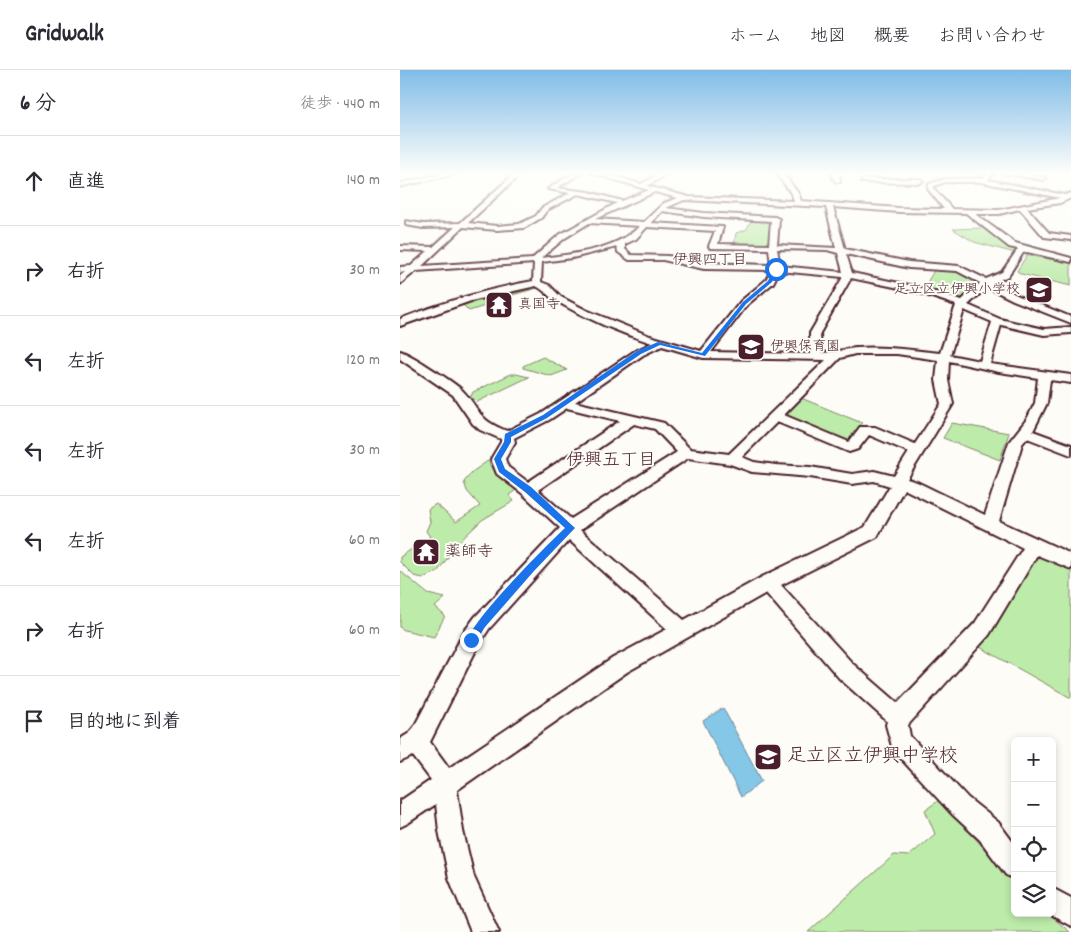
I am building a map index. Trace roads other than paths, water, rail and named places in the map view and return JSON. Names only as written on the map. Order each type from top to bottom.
[{"type":"street","points":[[400,281],[475,213]]},
{"type":"street","points":[[400,221],[423,226],[497,228],[521,226],[539,217],[541,213]]},
{"type":"street","points":[[538,283],[538,260],[536,258],[549,246],[604,213]]},
{"type":"street","points":[[400,323],[433,310],[538,260],[576,255],[621,243],[633,237],[656,213]]},
{"type":"street","points":[[677,226],[691,213]]},
{"type":"street","points":[[694,213],[775,219],[773,248],[774,267],[776,269],[770,281],[744,303],[703,355]]},
{"type":"street","points":[[816,357],[815,333],[848,276],[831,213]]},
{"type":"street","points":[[970,213],[1012,245],[1025,250],[1071,260]]},
{"type":"street","points":[[1028,213],[1047,235],[1071,238]]},
{"type":"street","points":[[590,221],[647,223],[720,229],[713,246],[827,248],[909,265],[959,269],[1069,324]]},
{"type":"street","points":[[400,228],[409,223]]},
{"type":"street","points":[[621,243],[620,250],[628,258],[652,257],[674,259],[702,266],[774,267],[848,276],[919,290],[964,302],[994,319],[1050,333],[1069,324]]},
{"type":"street","points":[[400,248],[435,250]]},
{"type":"street","points":[[400,815],[620,665],[768,583],[871,532],[901,475],[943,414],[947,404],[942,380],[944,357],[964,302],[988,282],[1005,274],[1020,251],[1025,250]]},
{"type":"street","points":[[400,270],[414,268],[505,276],[538,283],[567,304],[660,343],[703,355],[816,357],[836,356],[855,351],[897,351],[944,357],[1044,376],[1071,379]]},
{"type":"street","points":[[984,365],[994,319]]},
{"type":"street","points":[[507,436],[566,404],[639,352],[660,343]]},
{"type":"street","points":[[400,354],[457,392],[478,421],[485,427],[507,436]]},
{"type":"street","points":[[732,459],[836,356]]},
{"type":"street","points":[[990,524],[1016,442],[1026,433],[1039,409],[1045,383],[1044,376]]},
{"type":"street","points":[[566,404],[659,426],[686,453],[732,459],[752,467],[810,472],[852,479],[874,476],[899,482],[1071,562]]},
{"type":"street","points":[[776,416],[849,447],[854,446],[865,430],[870,430],[917,450]]},
{"type":"street","points":[[528,490],[631,420]]},
{"type":"street","points":[[1026,433],[1071,450]]},
{"type":"street","points":[[507,436],[508,442],[498,459],[502,470],[528,490],[570,528],[571,532],[683,631]]},
{"type":"street","points":[[485,932],[462,878],[451,831],[445,785],[440,773],[408,747],[422,736],[471,640],[482,624],[531,568],[570,528],[686,453]]},
{"type":"street","points":[[1011,861],[989,831],[960,806],[902,742],[897,725],[898,717],[982,629],[1034,546]]},
{"type":"street","points":[[768,583],[839,663],[898,717]]},
{"type":"street","points":[[1056,904],[1071,914]]},
{"type":"water","points":[[723,708],[762,781],[741,797],[703,721]]},
{"type":"place","name":"足立区立伊興小学校","points":[[1039,290]]},
{"type":"place","name":"真国寺","points":[[499,305]]},
{"type":"place","name":"伊興保育園","points":[[751,347]]},
{"type":"place","name":"薬師寺","points":[[426,552]]},
{"type":"place","name":"足立区立伊興中学校","points":[[768,757]]},
{"type":"district","name":"伊興四丁目","points":[[710,261]]},
{"type":"district","name":"伊興五丁目","points":[[611,461]]}]
